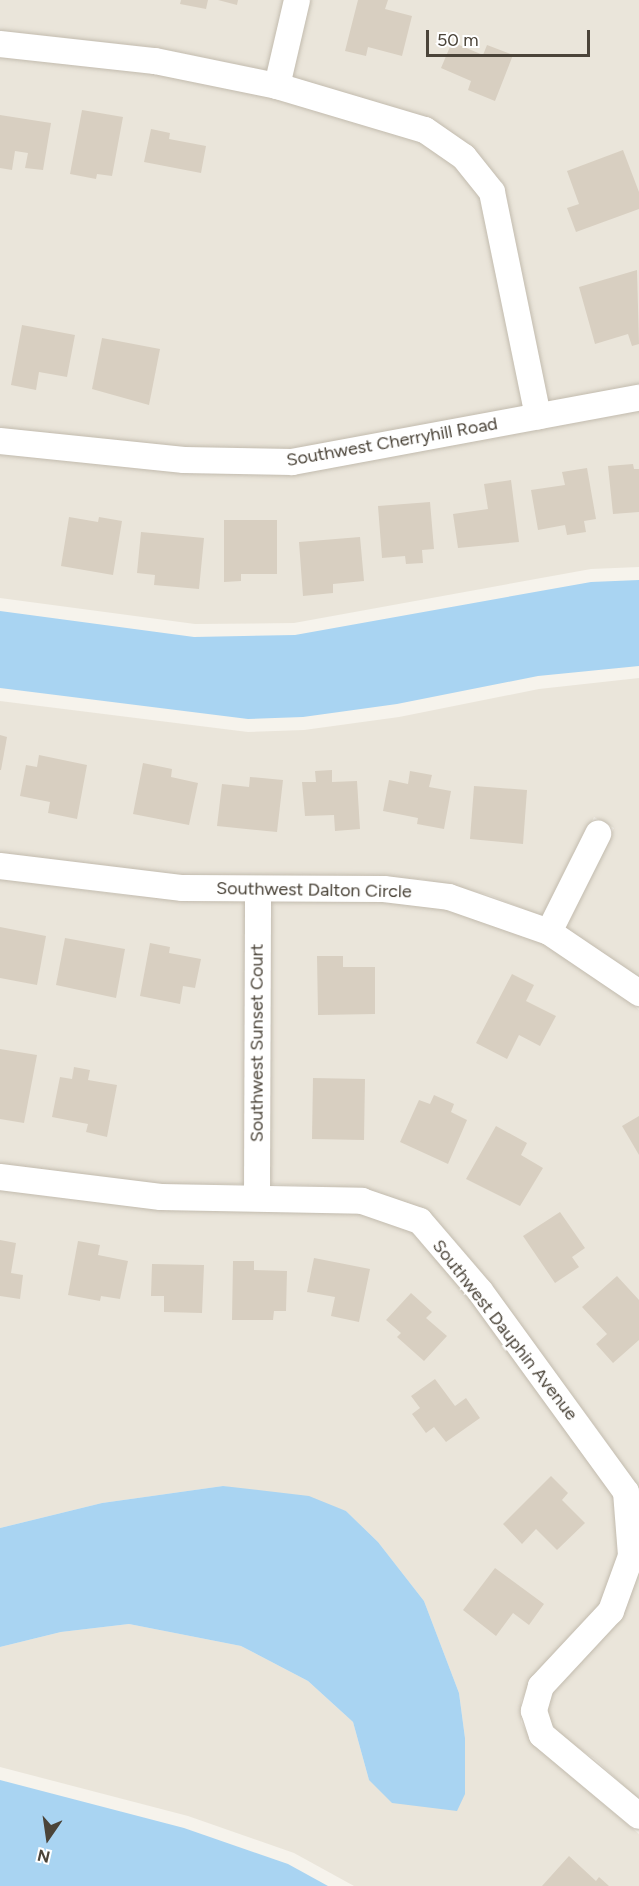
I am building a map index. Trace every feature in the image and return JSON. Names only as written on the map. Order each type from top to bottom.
[{"type":"street","points":[[277,86],[297,0]]},
{"type":"street","points":[[0,44],[155,61],[277,86],[424,130],[465,157],[492,192],[538,416]]},
{"type":"street","name":"Southwest Cherryhill Road","points":[[0,441],[184,460],[292,462],[639,398]]},
{"type":"street","points":[[549,932],[598,834]]},
{"type":"street","name":"Southwest Dalton Circle","points":[[0,866],[160,886],[419,891],[486,908],[549,932],[639,993]]},
{"type":"street","name":"Southwest Sunset Court","points":[[257,1197],[258,889]]},
{"type":"street","name":"Southwest Dauphin Avenue","points":[[0,1177],[161,1197],[257,1197],[362,1201],[420,1221],[480,1292],[626,1492],[631,1556],[611,1611],[541,1686],[534,1712],[542,1735],[639,1816]]},
{"type":"shaded area","points":[[0,0],[286,0],[269,71],[158,48],[0,31]]},
{"type":"shaded area","points":[[309,0],[639,0],[639,386],[547,403],[501,183],[473,148],[428,118],[291,77]]},
{"type":"shaded area","points":[[0,56],[153,73],[274,98],[420,141],[457,167],[482,198],[524,406],[292,450],[186,448],[0,428]]},
{"type":"shaded area","points":[[639,411],[639,567],[591,569],[294,623],[195,624],[0,598],[0,453],[183,473],[292,475]]},
{"type":"shaded area","points":[[639,678],[639,977],[564,927],[614,828],[594,817],[544,917],[489,895],[421,879],[183,875],[0,853],[0,701],[248,732],[304,730],[399,717],[539,689]]},
{"type":"shaded area","points":[[0,879],[123,895],[247,902],[246,1184],[162,1185],[0,1164]]},
{"type":"shaded area","points":[[269,902],[383,902],[446,909],[544,944],[618,991],[639,1010],[639,1513],[635,1484],[603,1437],[489,1283],[424,1209],[363,1188],[268,1184]]},
{"type":"shaded area","points":[[0,1190],[160,1210],[360,1213],[413,1232],[472,1300],[615,1497],[619,1555],[602,1604],[532,1678],[521,1701],[521,1722],[534,1745],[639,1834],[639,1886],[354,1886],[294,1853],[188,1816],[0,1767],[0,1647],[61,1632],[129,1624],[241,1646],[308,1681],[353,1722],[369,1780],[464,1744],[465,1738],[459,1693],[424,1601],[378,1542],[346,1511],[223,1486],[102,1503],[0,1528]]},
{"type":"shaded area","points":[[639,1567],[639,1800],[595,1759],[563,1738],[546,1717],[550,1692]]},
{"type":"water","points":[[639,580],[639,666],[538,676],[397,704],[303,717],[248,719],[0,688],[0,611],[194,637],[295,635],[591,582]]},
{"type":"water","points":[[223,1486],[309,1496],[346,1511],[378,1542],[424,1601],[459,1693],[465,1738],[465,1794],[457,1811],[392,1803],[369,1780],[353,1722],[308,1681],[241,1646],[129,1624],[61,1632],[0,1647],[0,1528],[102,1503]]},
{"type":"water","points":[[0,1780],[184,1828],[288,1864],[328,1886],[0,1886]]},
{"type":"building","points":[[181,0],[208,0],[206,9],[180,4]]},
{"type":"building","points":[[218,0],[238,0],[237,5]]},
{"type":"building","points":[[358,0],[388,0],[385,9],[412,16],[402,56],[368,47],[366,56],[345,51]]},
{"type":"building","points":[[452,42],[483,55],[487,45],[513,55],[495,101],[468,90],[471,81],[441,68]]},
{"type":"building","points":[[82,110],[123,117],[112,176],[97,174],[96,179],[70,174]]},
{"type":"building","points":[[0,115],[51,123],[43,170],[25,168],[28,153],[15,151],[12,170],[0,168]]},
{"type":"building","points":[[151,129],[170,133],[169,139],[206,146],[201,173],[144,162]]},
{"type":"building","points":[[623,150],[639,192],[639,209],[576,232],[567,208],[579,204],[567,171]]},
{"type":"building","points":[[637,270],[639,344],[632,346],[628,334],[595,344],[579,287]]},
{"type":"building","points":[[22,325],[75,335],[67,377],[39,372],[36,390],[11,385]]},
{"type":"building","points":[[102,338],[160,349],[149,405],[92,389]]},
{"type":"building","points":[[633,464],[634,469],[639,469],[639,512],[613,514],[608,466]]},
{"type":"building","points":[[587,468],[596,519],[584,521],[586,532],[567,535],[565,525],[538,530],[531,490],[565,485],[562,472]]},
{"type":"building","points":[[511,480],[519,542],[458,548],[453,514],[488,509],[484,484]]},
{"type":"building","points":[[430,502],[434,549],[422,550],[423,563],[406,564],[405,556],[382,558],[378,506]]},
{"type":"building","points":[[69,517],[98,522],[99,517],[122,521],[113,575],[61,566]]},
{"type":"building","points":[[224,520],[277,520],[277,574],[241,574],[241,581],[224,582]]},
{"type":"building","points":[[141,532],[204,538],[199,589],[154,585],[155,575],[137,573]]},
{"type":"building","points":[[360,537],[364,581],[333,584],[333,593],[303,596],[299,542]]},
{"type":"building","points":[[0,735],[7,737],[1,770],[0,770]]},
{"type":"building","points":[[39,755],[87,765],[77,819],[48,813],[50,802],[20,796],[26,765],[37,767]]},
{"type":"building","points":[[143,763],[172,769],[171,777],[198,783],[189,825],[133,814]]},
{"type":"building","points":[[332,770],[332,782],[357,781],[360,829],[335,831],[334,815],[305,816],[302,782],[316,782],[315,771]]},
{"type":"building","points":[[410,771],[432,775],[429,787],[451,791],[444,829],[417,824],[418,818],[383,811],[389,780],[408,784]]},
{"type":"building","points":[[250,777],[283,780],[277,832],[217,826],[222,784],[249,787]]},
{"type":"building","points":[[474,786],[527,790],[523,844],[470,839]]},
{"type":"building","points":[[0,927],[46,936],[37,985],[0,978]]},
{"type":"building","points":[[65,938],[125,949],[116,998],[56,985]]},
{"type":"building","points":[[150,943],[170,947],[169,953],[201,959],[195,988],[183,986],[180,1004],[140,996]]},
{"type":"building","points":[[317,956],[343,956],[343,967],[375,967],[375,1014],[318,1015]]},
{"type":"building","points":[[512,974],[534,985],[526,1001],[556,1016],[540,1046],[519,1035],[507,1059],[476,1043]]},
{"type":"building","points":[[0,1049],[37,1055],[24,1123],[0,1119]]},
{"type":"building","points":[[74,1067],[90,1070],[88,1080],[117,1085],[107,1137],[86,1132],[88,1124],[52,1117],[60,1077],[72,1079]]},
{"type":"building","points":[[313,1078],[365,1079],[364,1140],[312,1139]]},
{"type":"building","points":[[434,1095],[454,1104],[451,1112],[467,1120],[448,1164],[400,1142],[419,1100],[430,1104]]},
{"type":"building","points":[[639,1116],[639,1155],[622,1126]]},
{"type":"building","points":[[496,1126],[527,1143],[521,1155],[543,1168],[520,1206],[466,1179]]},
{"type":"building","points":[[560,1212],[585,1248],[572,1257],[579,1267],[555,1283],[523,1236]]},
{"type":"building","points":[[0,1240],[16,1243],[11,1273],[23,1275],[20,1299],[0,1296]]},
{"type":"building","points":[[78,1241],[100,1245],[98,1255],[128,1261],[120,1299],[101,1296],[100,1301],[68,1295]]},
{"type":"building","points":[[314,1258],[370,1269],[359,1322],[331,1316],[335,1297],[307,1292]]},
{"type":"building","points":[[233,1261],[254,1261],[254,1270],[287,1271],[286,1311],[274,1311],[273,1320],[232,1320]]},
{"type":"building","points":[[152,1264],[204,1265],[202,1313],[164,1312],[164,1296],[151,1296]]},
{"type":"building","points":[[617,1276],[639,1300],[639,1340],[613,1363],[596,1344],[607,1334],[582,1307]]},
{"type":"building","points":[[411,1293],[432,1312],[426,1318],[447,1336],[424,1361],[397,1337],[401,1333],[386,1320]]},
{"type":"building","points":[[435,1379],[455,1406],[466,1398],[480,1418],[446,1442],[434,1427],[426,1433],[412,1414],[420,1408],[411,1396]]},
{"type":"building","points":[[551,1476],[568,1493],[562,1500],[585,1523],[557,1550],[536,1529],[522,1544],[503,1524]]},
{"type":"building","points":[[495,1568],[544,1604],[529,1625],[513,1613],[496,1636],[463,1610]]},
{"type":"building","points":[[569,1856],[596,1881],[599,1877],[609,1886],[542,1886]]}]
